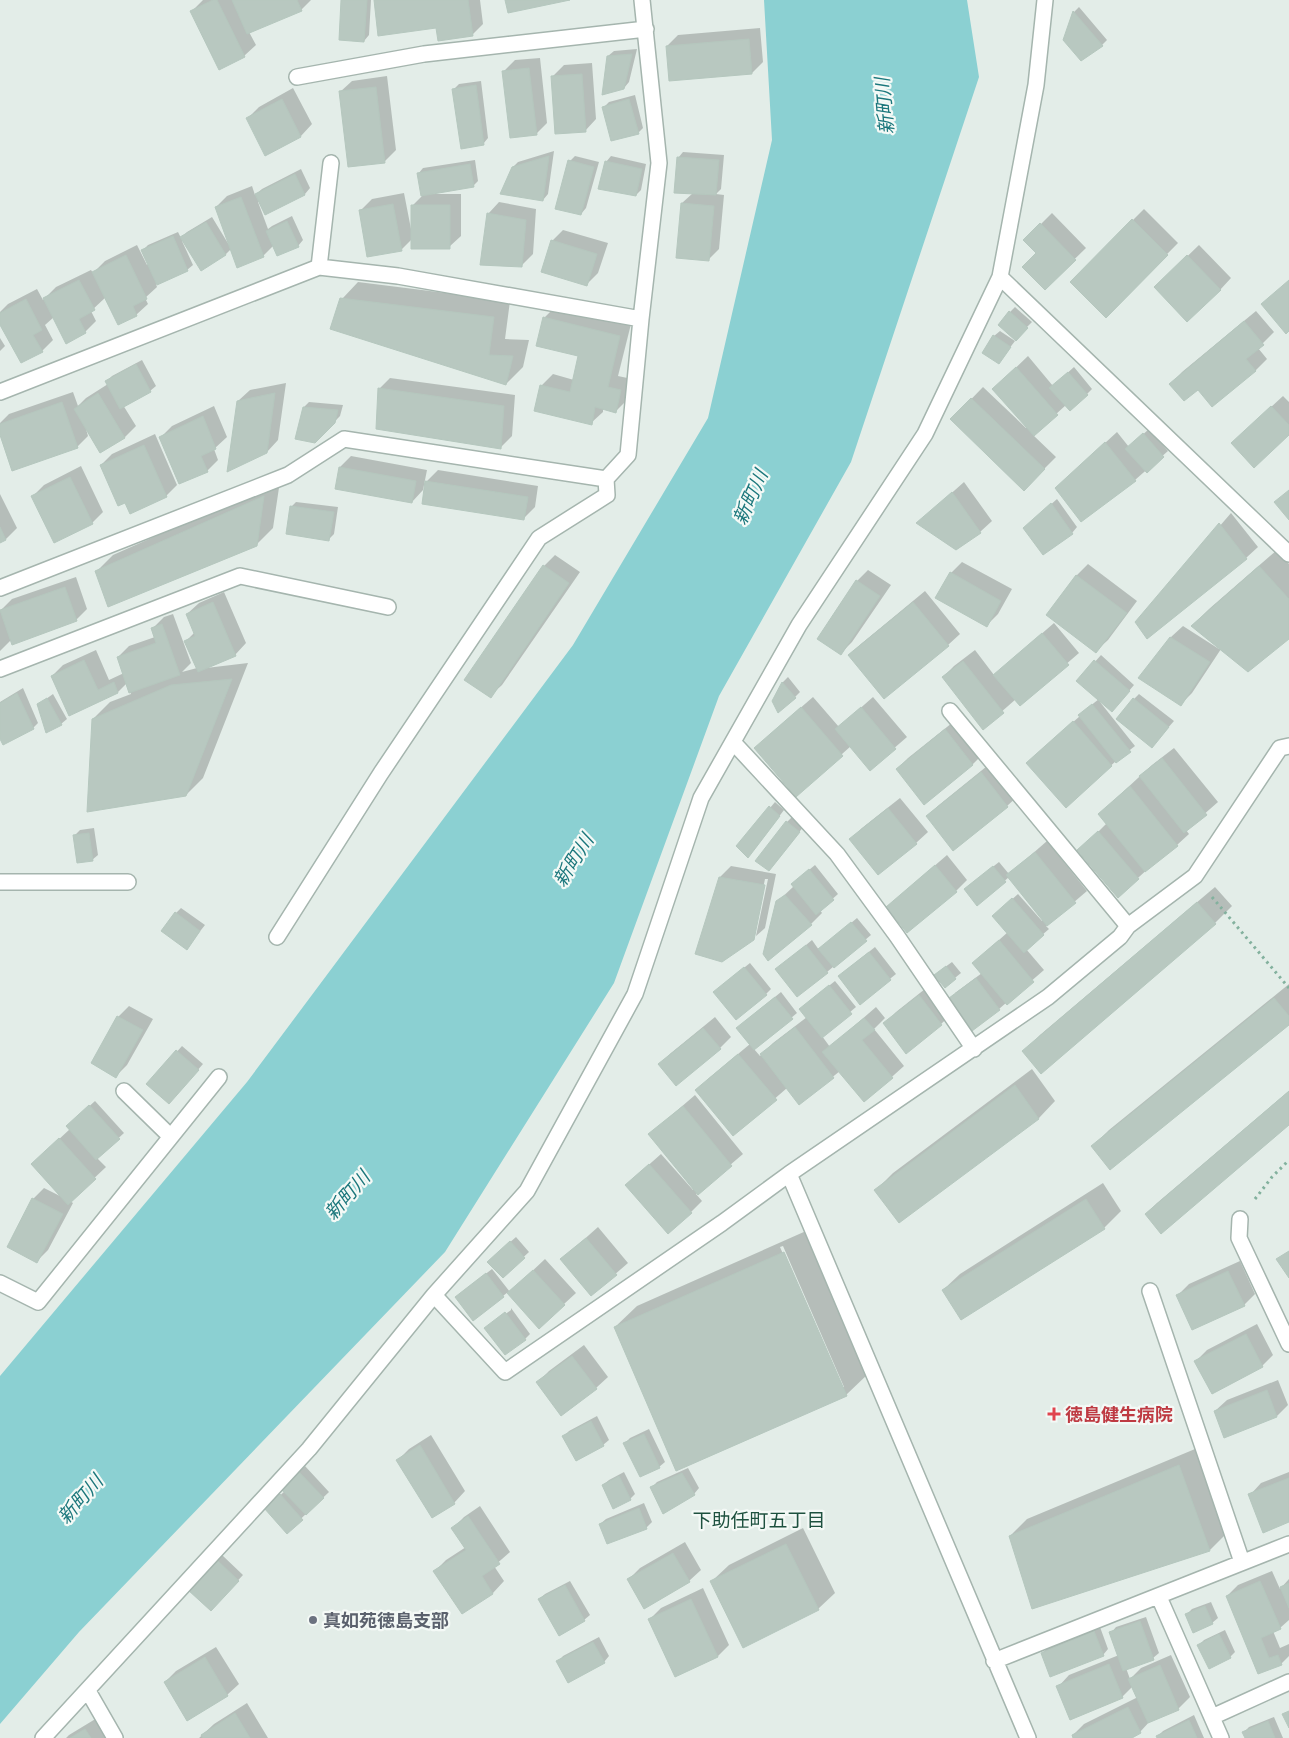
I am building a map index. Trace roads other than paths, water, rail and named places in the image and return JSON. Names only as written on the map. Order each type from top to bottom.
[{"type":"street","points":[[277,937],[381,773],[539,538],[607,495],[606,479],[628,455],[640,319],[659,163],[642,0]]},
{"type":"street","points":[[43,1738],[309,1449],[434,1295],[527,1192],[635,994],[701,798],[799,625],[925,434],[1000,277],[1036,85],[1045,0]]},
{"type":"street","points":[[297,77],[424,54],[646,29]]},
{"type":"street","points":[[319,267],[331,163]]},
{"type":"street","points":[[0,392],[319,267],[398,276],[640,319]]},
{"type":"street","points":[[1000,277],[1289,554]]},
{"type":"street","points":[[0,588],[288,475],[344,439],[606,479]]},
{"type":"street","points":[[0,669],[240,576],[388,607]]},
{"type":"street","points":[[950,711],[1128,926]]},
{"type":"street","points":[[733,742],[837,854],[897,936],[974,1049]]},
{"type":"street","points":[[434,1295],[504,1372],[1048,997],[1120,937],[1128,926],[1194,876],[1285,747]]},
{"type":"street","points":[[0,882],[128,882]]},
{"type":"street","points":[[0,1283],[38,1302],[219,1077]]},
{"type":"street","points":[[124,1090],[170,1136]]},
{"type":"street","points":[[789,1174],[1028,1738]]},
{"type":"street","points":[[1240,1219],[1239,1238],[1289,1344]]},
{"type":"street","points":[[1150,1291],[1242,1562]]},
{"type":"street","points":[[994,1661],[1289,1544]]},
{"type":"street","points":[[1158,1597],[1221,1738]]},
{"type":"street","points":[[1212,1716],[1289,1682]]},
{"type":"street","points":[[88,1691],[115,1738]]},
{"type":"water","name":"新町川","points":[[764,0],[967,0],[979,77],[851,462],[719,696],[614,983],[445,1252],[79,1632],[0,1724],[0,1376],[247,1082],[573,645],[708,418],[772,140]]},
{"type":"place","name":"徳島健生病院","points":[[1054,1414]]},
{"type":"place","name":"真如苑徳島支部","points":[[313,1620]]},
{"type":"district","name":"下助任町五丁目","points":[[759,1520]]}]
